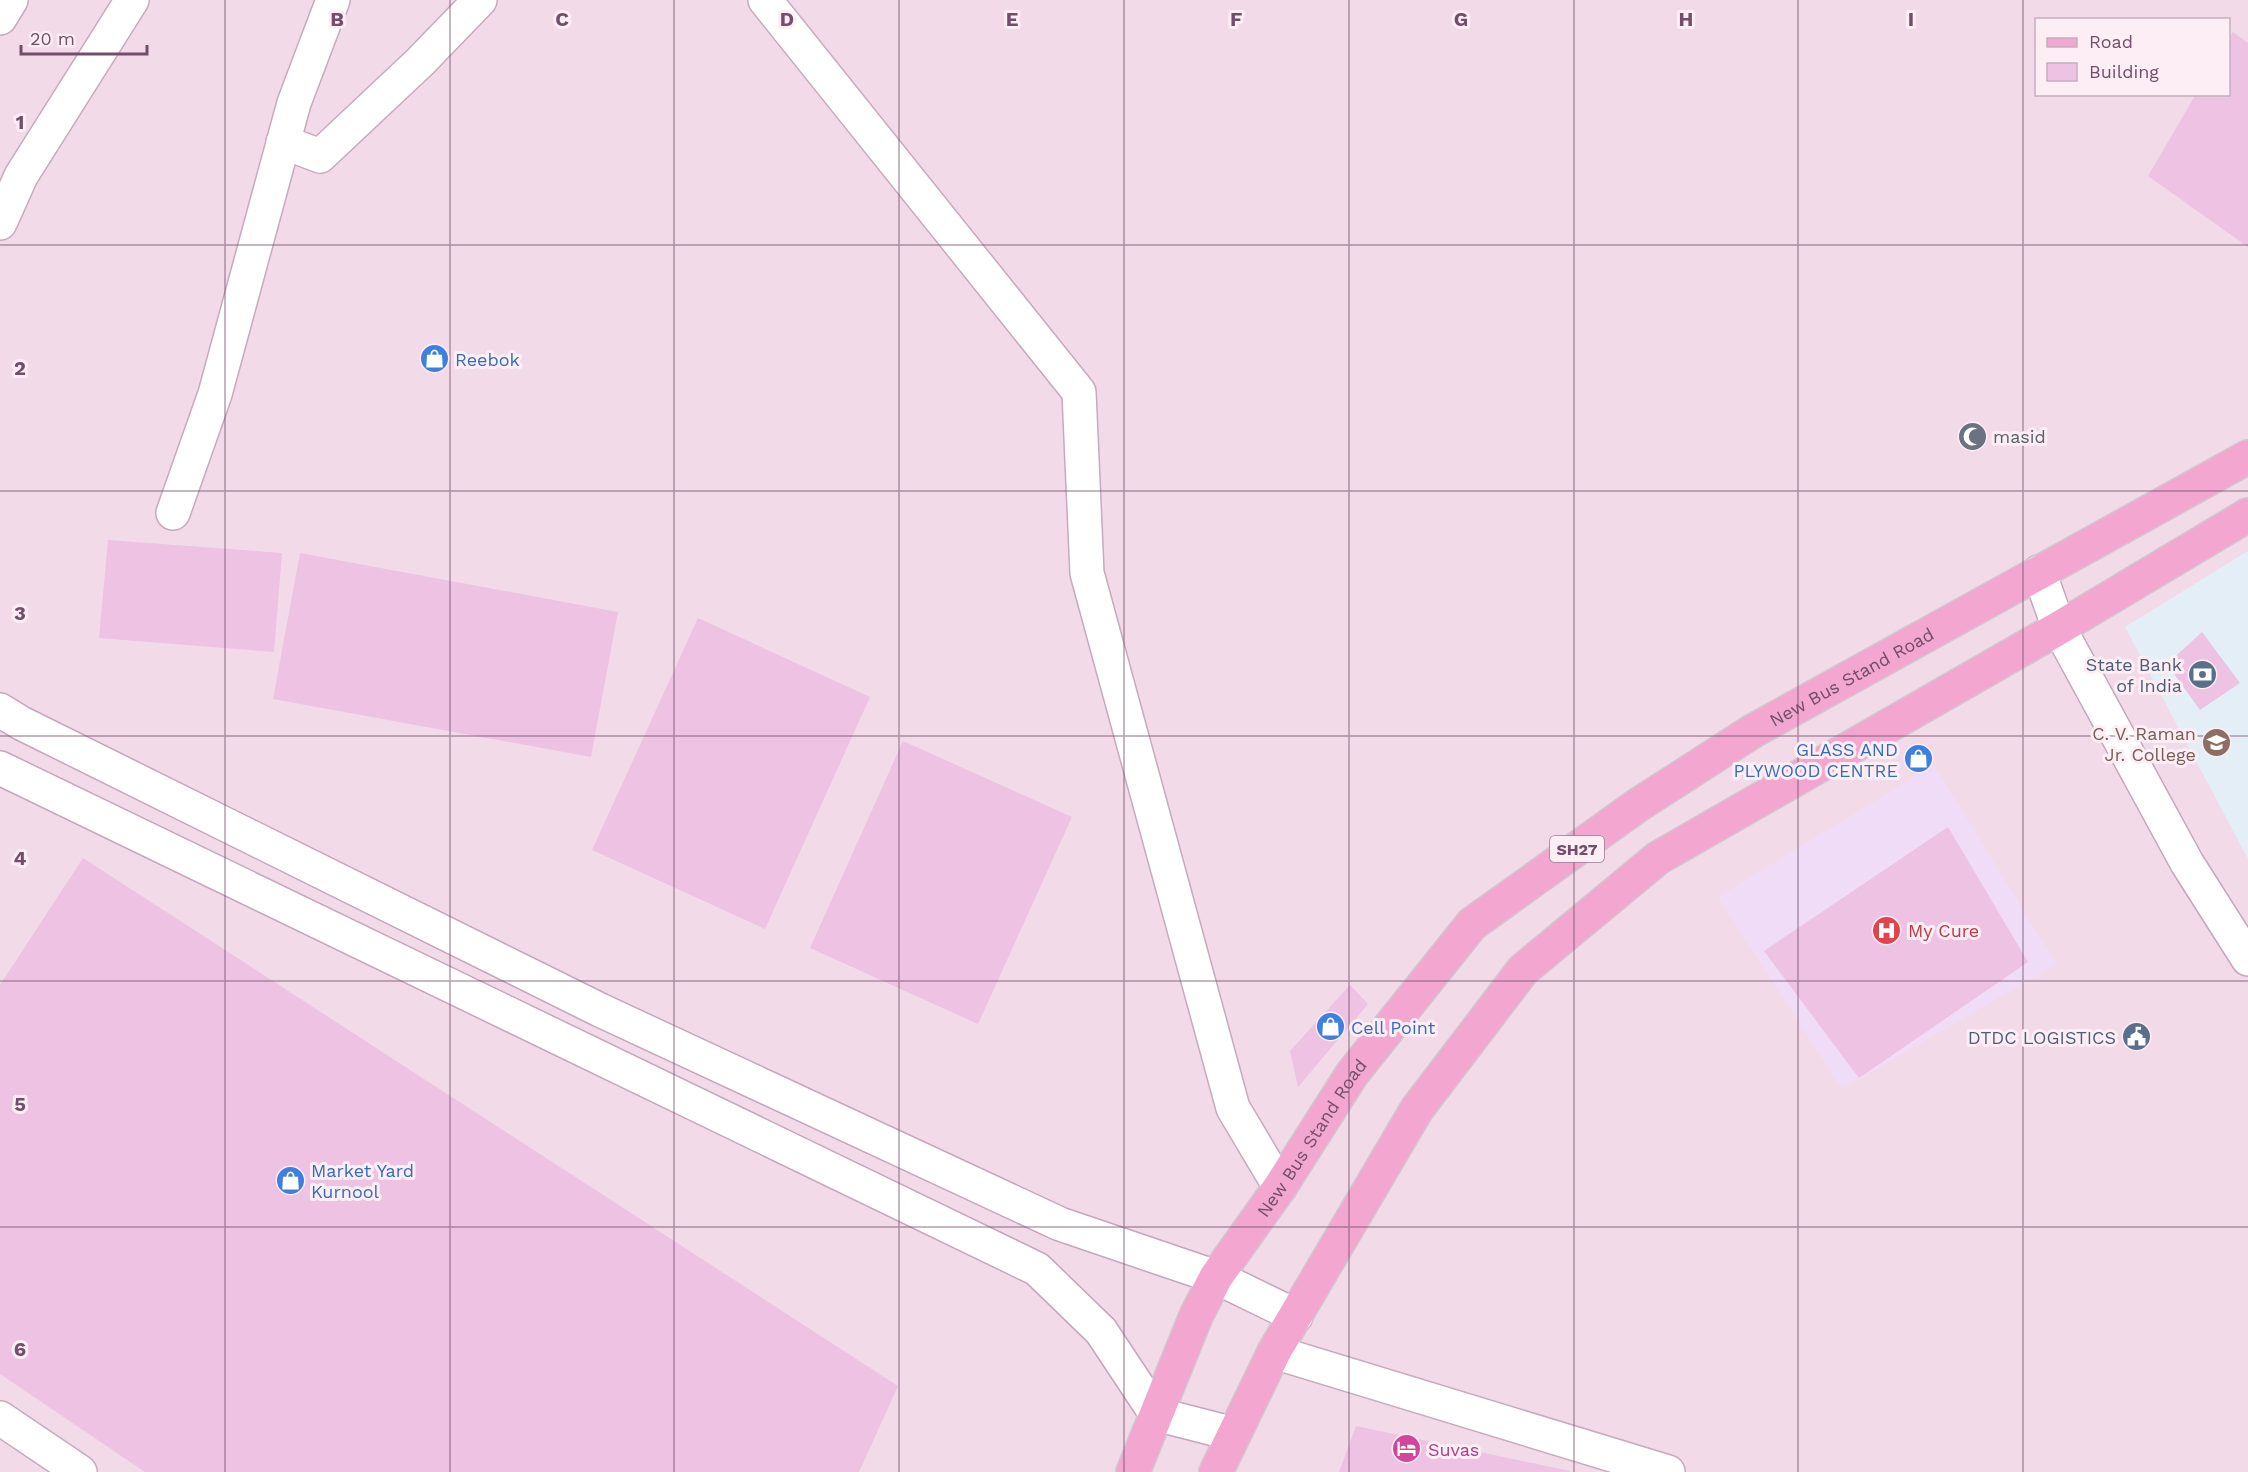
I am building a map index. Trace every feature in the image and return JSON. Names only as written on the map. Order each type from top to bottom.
[{"type":"main road","points":[[0,18],[11,0]]},
{"type":"main road","points":[[0,223],[21,176],[132,0]]},
{"type":"main road","points":[[173,513],[215,394],[294,103],[333,0]]},
{"type":"main road","points":[[283,142],[320,156],[420,62],[480,0]]},
{"type":"main road","points":[[765,0],[1078,392],[1087,573],[1233,1108],[1280,1187]]},
{"type":"main road","name":"New Bus Stand Road","points":[[1133,1472],[1196,1316],[1216,1277],[1280,1187],[1353,1074],[1472,924],[1638,806],[1753,731],[2248,457]]},
{"type":"main road","points":[[1216,1472],[1274,1352],[1417,1109],[1523,970],[1658,858],[2059,628],[2248,515]]},
{"type":"main road","points":[[2039,572],[2059,628],[2187,863],[2248,959]]},
{"type":"main road","points":[[0,710],[21,723],[600,1010],[1060,1224],[1216,1277],[1296,1316]]},
{"type":"main road","points":[[0,768],[1037,1269],[1101,1331],[1156,1414],[1234,1434]]},
{"type":"main road","points":[[1274,1352],[1668,1472]]},
{"type":"main road","points":[[0,1418],[80,1472]]},
{"type":"shaded area","points":[[0,0],[2248,0],[2248,1472],[0,1472]]},
{"type":"shaded area","name":"C. V. Raman Jr. College","points":[[2248,551],[2248,859],[2125,627]]},
{"type":"shaded area","name":"My Cure","points":[[1934,765],[2056,964],[1842,1089],[1718,897]]},
{"type":"building","points":[[2233,32],[2248,43],[2248,247],[2148,176],[2195,96],[2230,96],[2230,37]]},
{"type":"building","points":[[108,540],[282,553],[274,652],[99,638]]},
{"type":"building","points":[[300,553],[618,612],[591,757],[273,699]]},
{"type":"building","points":[[698,618],[870,697],[765,929],[592,850]]},
{"type":"building","name":"State Bank of India","points":[[2202,632],[2240,683],[2200,710],[2167,664]]},
{"type":"building","points":[[903,741],[1072,817],[978,1024],[810,948]]},
{"type":"building","points":[[1948,827],[2028,962],[1859,1078],[1764,951]]},
{"type":"building","name":"Market Yard Kurnool","points":[[83,858],[898,1386],[859,1472],[145,1472],[0,1374],[0,985]]},
{"type":"building","name":"Cell Point","points":[[1350,985],[1368,1004],[1298,1087],[1290,1051]]},
{"type":"building","name":"Suvas","points":[[1356,1426],[1570,1471],[1339,1472]]},
{"type":"place","name":"Reebok","points":[[434,359]]},
{"type":"place","name":"masid","points":[[1972,436]]},
{"type":"place","name":"State Bank of India","points":[[2203,674]]},
{"type":"place","name":"C. V. Raman Jr. College","points":[[2217,743]]},
{"type":"place","name":"GLASS AND PLYWOOD CENTRE","points":[[1919,759]]},
{"type":"place","name":"My Cure","points":[[1887,930]]},
{"type":"place","name":"Cell Point","points":[[1330,1027]]},
{"type":"place","name":"DTDC LOGISTICS","points":[[2137,1037]]},
{"type":"place","name":"Market Yard Kurnool","points":[[290,1180]]},
{"type":"place","name":"Suvas","points":[[1407,1449]]}]
